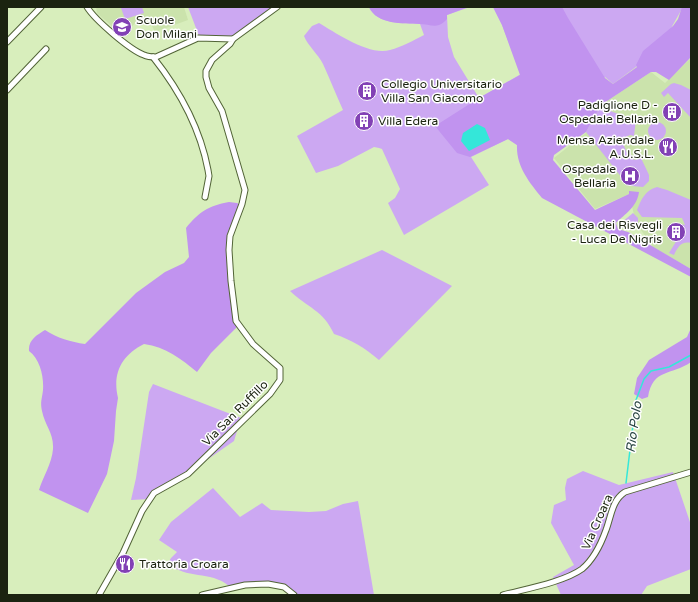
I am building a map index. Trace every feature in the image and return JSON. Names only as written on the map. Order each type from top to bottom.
[{"type":"street","points":[[7,42],[41,7]]},
{"type":"street","points":[[86,7],[98,21],[139,53],[153,57],[178,91],[195,125],[208,170],[209,176],[205,197]]},
{"type":"street","name":"Via San Ruffillo","points":[[99,595],[123,553],[142,511],[154,493],[188,474],[270,394],[280,380],[280,368],[253,344],[236,321],[229,250],[230,236],[242,204],[245,190],[222,111],[209,88],[206,77],[206,71],[212,60],[230,44],[233,39],[278,7]]},
{"type":"street","points":[[153,57],[198,38],[233,39]]},
{"type":"street","points":[[7,90],[46,49]]},
{"type":"street","name":"Via Croara","points":[[503,595],[564,578],[582,569],[591,560],[599,548],[615,502],[619,495],[691,472]]},
{"type":"street","points":[[202,595],[245,585],[268,584],[284,586],[294,595]]},
{"type":"shaded area","name":"Scuole Don Milani","points":[[96,7],[184,7],[188,20],[155,32],[147,16],[137,21],[123,36],[97,13]]},
{"type":"shaded area","points":[[142,7],[144,13],[125,19],[121,8]]},
{"type":"shaded area","points":[[188,7],[277,7],[238,38],[199,36]]},
{"type":"shaded area","points":[[369,7],[470,7],[447,15],[448,37],[454,57],[479,98],[521,74],[502,25],[493,7],[683,7],[670,30],[644,61],[613,84],[605,77],[517,145],[508,139],[471,157],[489,185],[404,235],[388,203],[395,198],[400,189],[382,149],[374,147],[338,166],[316,173],[297,136],[343,110],[323,64],[304,36],[312,26],[319,23],[343,38],[363,47],[382,51],[399,47],[424,35],[420,24],[399,23],[384,20],[373,13]]},
{"type":"shaded area","points":[[369,7],[468,7],[447,15],[447,19],[444,22],[435,26],[399,23],[384,20],[373,13]]},
{"type":"shaded area","points":[[493,7],[562,7],[605,78],[613,84],[637,67],[636,65],[643,51],[673,26],[678,19],[682,7],[691,7],[691,57],[669,80],[656,72],[651,72],[601,105],[586,132],[554,155],[553,160],[595,210],[629,194],[629,191],[639,192],[636,202],[616,223],[618,229],[628,232],[691,269],[691,277],[542,198],[528,180],[521,167],[517,153],[517,145],[508,139],[470,157],[457,153],[435,126],[479,98],[520,75],[502,25]]},
{"type":"shaded area","name":"Ospedale Bellaria","points":[[691,58],[691,269],[653,247],[636,223],[629,194],[595,209],[554,158],[586,133],[601,105],[651,72],[665,83]]},
{"type":"shaded area","points":[[674,83],[691,90],[691,118],[668,93],[664,97],[661,93]]},
{"type":"shaded area","points":[[600,107],[626,117],[636,119],[634,136],[630,135],[621,139],[627,153],[630,153],[634,160],[641,158],[649,175],[649,181],[643,187],[632,186],[626,183],[586,132]]},
{"type":"shaded area","points":[[657,122],[663,125],[666,131],[663,137],[657,140],[651,137],[648,131],[651,125]]},
{"type":"shaded area","points":[[657,187],[691,200],[691,243],[682,244],[678,247],[674,255],[669,253],[677,240],[681,224],[685,225],[682,218],[642,217],[637,210],[646,193]]},
{"type":"shaded area","points":[[229,202],[237,203],[244,207],[230,244],[237,327],[211,353],[197,372],[179,358],[166,351],[144,344],[136,348],[125,359],[120,366],[116,381],[118,398],[114,441],[107,474],[88,513],[39,490],[51,459],[53,443],[41,408],[43,390],[42,374],[39,363],[29,351],[30,344],[36,336],[45,330],[64,339],[85,344],[136,293],[165,272],[184,263],[189,257],[186,228],[195,218],[204,210]]},
{"type":"shaded area","points":[[633,213],[638,218],[638,226],[630,230],[623,228],[621,223]]},
{"type":"shaded area","points":[[382,250],[452,286],[379,360],[358,345],[334,334],[330,326],[320,314],[290,291]]},
{"type":"shaded area","points":[[691,328],[691,362],[664,374],[654,381],[650,388],[648,397],[642,399],[634,394],[637,378],[649,360],[687,337]]},
{"type":"shaded area","points":[[153,384],[241,418],[234,441],[151,499],[131,500],[136,478],[149,392]]},
{"type":"shaded area","points":[[583,471],[619,485],[673,472],[691,525],[691,569],[647,586],[641,595],[561,595],[553,577],[574,565],[551,523],[554,505],[566,500],[565,488],[567,479]]},
{"type":"shaded area","points":[[213,488],[240,517],[262,503],[271,510],[309,512],[326,511],[343,504],[358,501],[374,595],[288,595],[285,590],[279,587],[249,584],[229,586],[214,578],[182,572],[175,568],[168,563],[177,552],[159,540],[171,522]]},
{"type":"water","points":[[477,124],[485,128],[490,140],[469,151],[461,141],[463,133]]},
{"type":"waterway","name":"Rio Polo","points":[[626,483],[636,400],[644,379],[651,371],[669,367],[691,355]]},
{"type":"place","name":"Scuole Don Milani","points":[[122,27]]},
{"type":"place","name":"Collegio Universitario Villa San Giacomo","points":[[367,91]]},
{"type":"place","name":"Padiglione D - Ospedale Bellaria","points":[[672,112]]},
{"type":"place","name":"Villa Edera","points":[[364,121]]},
{"type":"place","name":"Mensa Aziendale A.U.S.L.","points":[[668,147]]},
{"type":"place","name":"Ospedale Bellaria","points":[[630,176]]},
{"type":"place","name":"Casa dei Risvegli - Luca De Nigris","points":[[676,232]]},
{"type":"place","name":"Trattoria Croara","points":[[125,564]]}]
